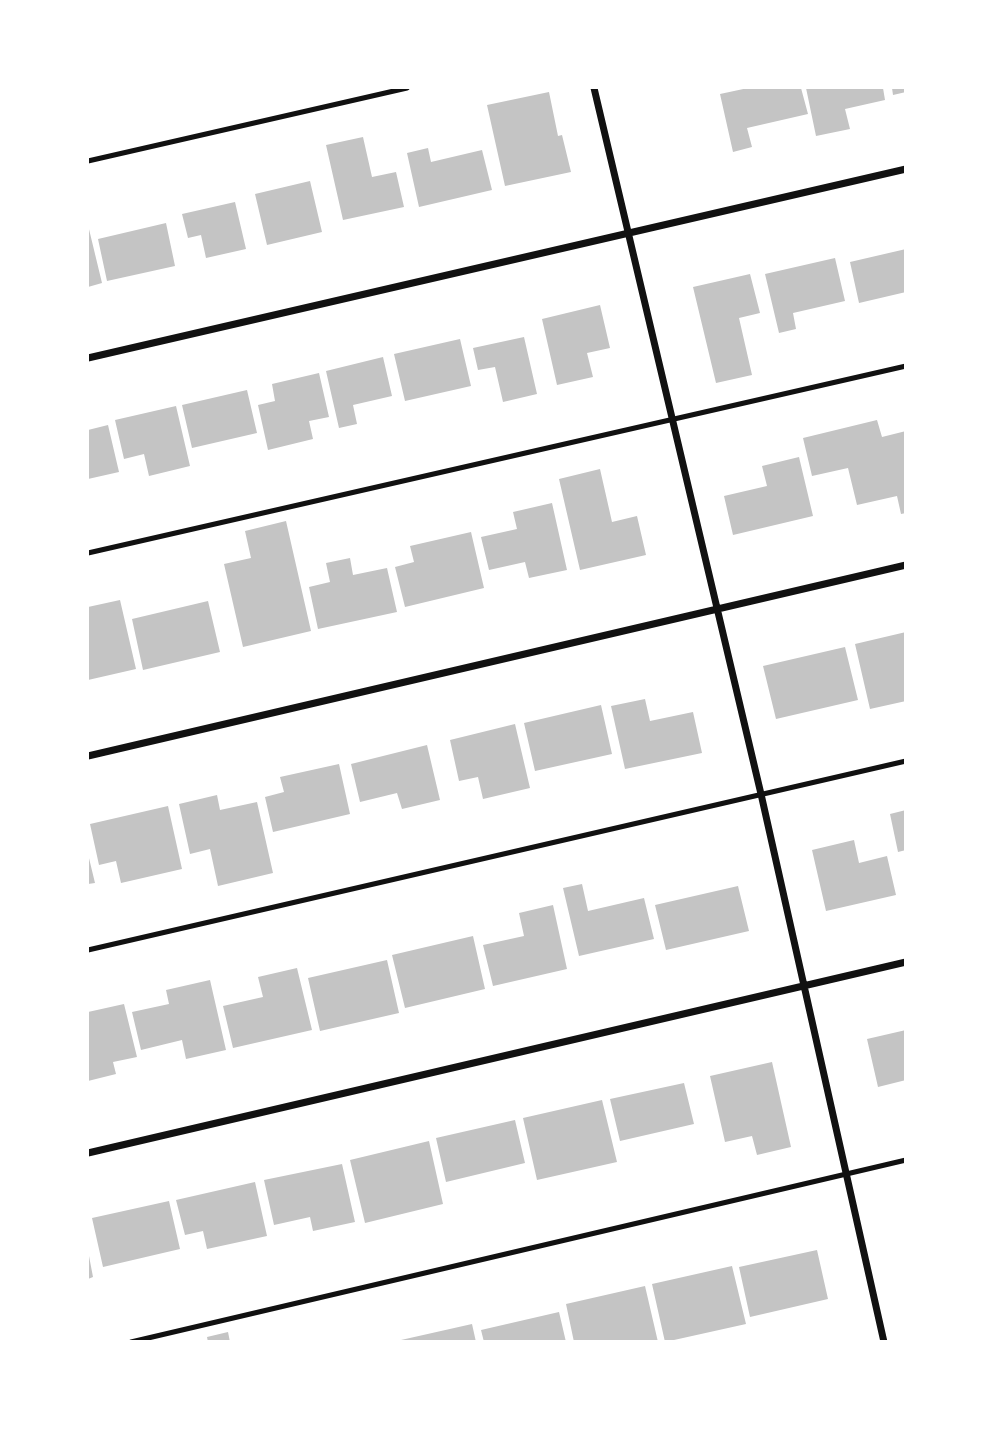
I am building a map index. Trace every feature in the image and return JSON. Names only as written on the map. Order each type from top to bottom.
[{"type":"street","points":[[594,88],[761,794],[884,1342]]},
{"type":"street","points":[[88,358],[905,169]]},
{"type":"street","points":[[88,755],[905,565]]},
{"type":"street","points":[[88,1153],[905,962]]},
{"type":"lane","points":[[88,161],[407,88]]},
{"type":"lane","points":[[88,553],[905,366]]},
{"type":"lane","points":[[88,950],[905,761]]},
{"type":"lane","points":[[131,1342],[905,1160]]},
{"type":"building","points":[[748,88],[801,88],[808,114],[747,128],[752,147],[733,152],[720,94]]},
{"type":"building","points":[[806,88],[883,88],[885,100],[845,109],[850,129],[816,136]]},
{"type":"building","points":[[892,88],[906,88],[906,92],[893,95]]},
{"type":"building","points":[[549,92],[558,136],[562,135],[571,172],[505,186],[487,105]]},
{"type":"building","points":[[363,137],[372,177],[396,172],[404,207],[343,220],[326,145]]},
{"type":"building","points":[[428,148],[431,162],[482,150],[492,190],[419,207],[407,153]]},
{"type":"building","points":[[310,181],[322,232],[267,245],[255,194]]},
{"type":"building","points":[[235,202],[246,249],[206,258],[201,235],[188,238],[182,214]]},
{"type":"building","points":[[166,223],[175,266],[107,281],[98,239]]},
{"type":"building","points":[[88,225],[102,283],[88,287]]},
{"type":"building","points":[[906,249],[906,292],[859,303],[850,262]]},
{"type":"building","points":[[835,258],[845,301],[793,313],[796,329],[779,333],[765,274]]},
{"type":"building","points":[[750,274],[760,313],[739,318],[752,375],[716,383],[693,287]]},
{"type":"building","points":[[600,305],[610,348],[587,353],[593,377],[557,385],[542,319]]},
{"type":"building","points":[[524,337],[537,394],[503,402],[495,367],[478,370],[473,348]]},
{"type":"building","points":[[460,339],[471,386],[405,401],[394,354]]},
{"type":"building","points":[[383,357],[392,396],[353,405],[357,424],[339,428],[326,371]]},
{"type":"building","points":[[319,373],[329,417],[309,421],[313,439],[268,450],[258,405],[275,401],[272,384]]},
{"type":"building","points":[[247,390],[257,433],[192,448],[182,405]]},
{"type":"building","points":[[176,406],[190,466],[149,476],[144,454],[124,459],[115,420]]},
{"type":"building","points":[[877,420],[882,437],[906,431],[906,513],[901,514],[897,496],[857,505],[848,468],[812,476],[803,438]]},
{"type":"building","points":[[108,425],[119,472],[88,479],[88,430]]},
{"type":"building","points":[[799,457],[813,516],[733,535],[724,496],[767,486],[762,466]]},
{"type":"building","points":[[600,469],[612,522],[637,516],[646,555],[580,570],[559,479]]},
{"type":"building","points":[[552,503],[567,570],[529,578],[525,562],[489,570],[481,537],[517,529],[513,512]]},
{"type":"building","points":[[286,521],[311,631],[243,647],[224,564],[251,558],[245,531]]},
{"type":"building","points":[[471,532],[484,588],[405,607],[395,567],[414,562],[410,546]]},
{"type":"building","points":[[350,558],[353,575],[387,568],[397,612],[318,629],[309,587],[330,582],[326,563]]},
{"type":"building","points":[[120,600],[136,669],[88,680],[88,607]]},
{"type":"building","points":[[208,601],[220,652],[143,670],[132,619]]},
{"type":"building","points":[[906,632],[906,701],[870,709],[855,644]]},
{"type":"building","points":[[845,647],[858,700],[776,719],[763,666]]},
{"type":"building","points":[[645,699],[650,721],[693,712],[702,753],[625,769],[611,706]]},
{"type":"building","points":[[601,705],[612,754],[535,771],[524,723]]},
{"type":"building","points":[[515,724],[530,788],[483,799],[478,777],[459,781],[450,740]]},
{"type":"building","points":[[427,745],[440,800],[402,809],[397,793],[360,802],[351,764]]},
{"type":"building","points":[[339,764],[350,814],[273,832],[265,797],[284,792],[280,777]]},
{"type":"building","points":[[217,795],[220,810],[257,802],[273,873],[218,886],[210,849],[190,854],[179,804]]},
{"type":"building","points":[[168,806],[182,869],[121,883],[116,861],[99,865],[90,824]]},
{"type":"building","points":[[906,810],[906,850],[898,852],[890,814]]},
{"type":"building","points":[[854,840],[859,863],[887,856],[896,895],[826,911],[812,850]]},
{"type":"building","points":[[88,854],[95,883],[88,884]]},
{"type":"building","points":[[582,884],[588,911],[644,898],[654,939],[579,956],[563,888]]},
{"type":"building","points":[[738,886],[749,931],[666,950],[655,905]]},
{"type":"building","points":[[553,905],[567,969],[493,986],[483,945],[524,936],[519,913]]},
{"type":"building","points":[[473,936],[485,989],[405,1008],[392,955]]},
{"type":"building","points":[[387,960],[399,1013],[320,1031],[308,978]]},
{"type":"building","points":[[297,968],[312,1030],[233,1048],[223,1006],[263,997],[258,977]]},
{"type":"building","points":[[210,980],[226,1050],[186,1059],[182,1040],[141,1050],[132,1012],[169,1004],[166,990]]},
{"type":"building","points":[[124,1004],[137,1057],[113,1062],[116,1074],[88,1081],[88,1012]]},
{"type":"building","points":[[906,1030],[906,1080],[878,1087],[867,1039]]},
{"type":"building","points":[[772,1062],[791,1147],[757,1155],[752,1136],[725,1142],[710,1076]]},
{"type":"building","points":[[684,1083],[694,1124],[620,1141],[610,1099]]},
{"type":"building","points":[[602,1100],[617,1162],[537,1180],[523,1118]]},
{"type":"building","points":[[515,1120],[525,1163],[446,1182],[436,1138]]},
{"type":"building","points":[[429,1141],[443,1204],[365,1223],[350,1160]]},
{"type":"building","points":[[342,1164],[355,1222],[313,1231],[310,1217],[274,1225],[264,1180]]},
{"type":"building","points":[[255,1182],[267,1236],[207,1249],[203,1231],[185,1235],[176,1200]]},
{"type":"building","points":[[169,1201],[180,1249],[103,1267],[92,1218]]},
{"type":"building","points":[[817,1250],[828,1299],[750,1317],[739,1267]]},
{"type":"building","points":[[88,1256],[93,1277],[88,1279]]},
{"type":"building","points":[[732,1266],[746,1324],[665,1342],[652,1284]]},
{"type":"building","points":[[645,1286],[658,1342],[574,1342],[566,1304]]},
{"type":"building","points":[[559,1312],[566,1342],[484,1342],[481,1330]]},
{"type":"building","points":[[472,1324],[476,1342],[401,1342],[401,1340]]},
{"type":"building","points":[[228,1332],[230,1342],[208,1342],[207,1337]]}]
